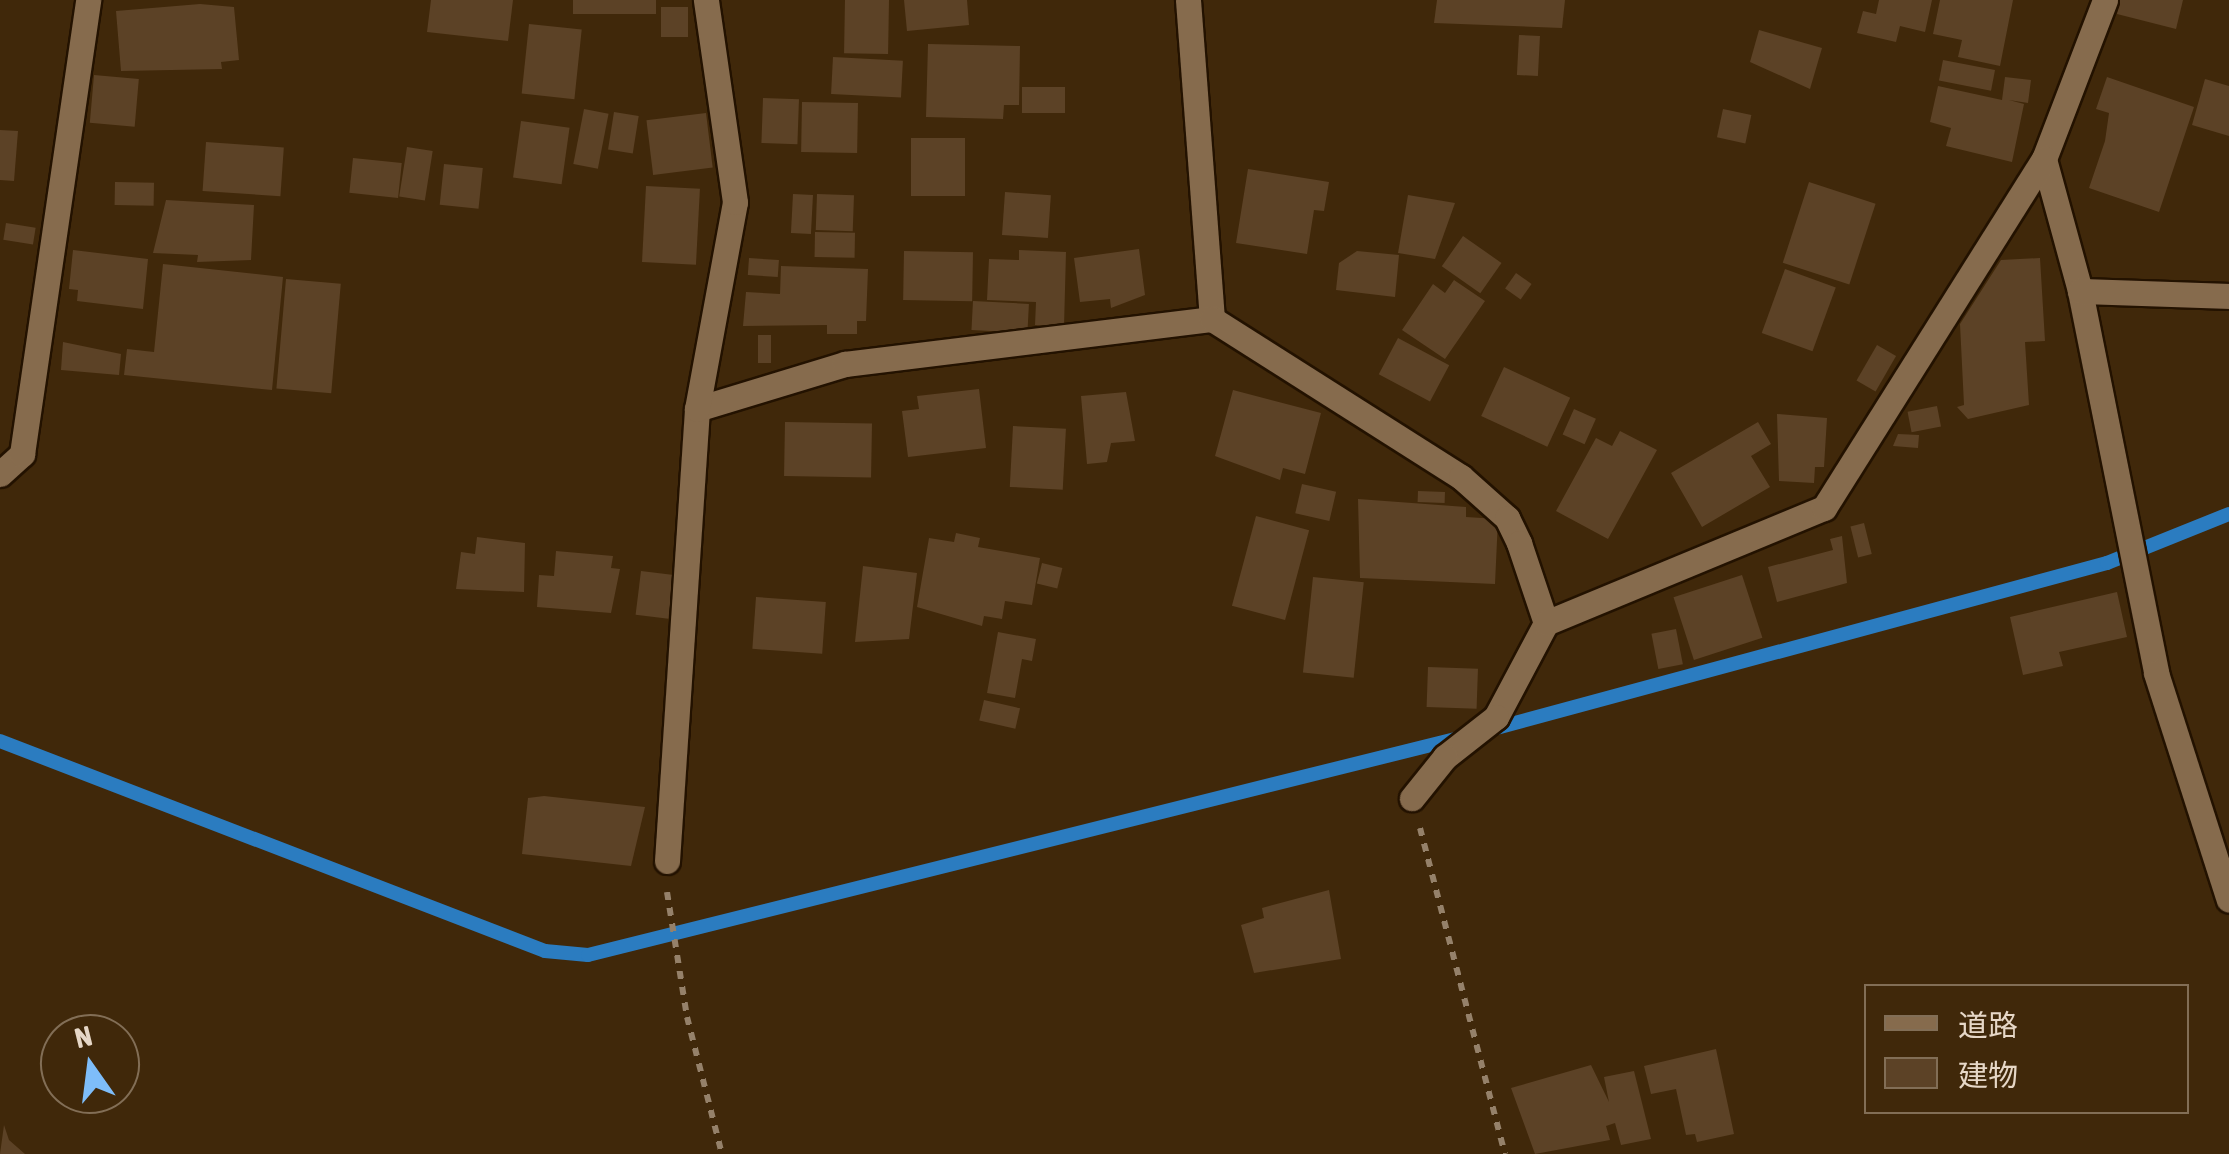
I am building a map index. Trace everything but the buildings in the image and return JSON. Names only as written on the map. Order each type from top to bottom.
[{"type":"street","points":[[0,474],[22,454],[88,0]]},
{"type":"street","points":[[667,861],[697,409],[735,202],[706,0]]},
{"type":"street","points":[[1188,0],[1212,320]]},
{"type":"street","points":[[1412,798],[1445,757],[1496,717],[1546,623],[1824,508],[2044,159],[2104,0]]},
{"type":"street","points":[[2044,159],[2080,291],[2156,673],[2229,900]]},
{"type":"street","points":[[2080,291],[2229,296]]},
{"type":"street","points":[[697,409],[846,364],[1212,320],[1460,477],[1507,518],[1546,623]]},
{"type":"path","points":[[1412,798],[1504,1154]]},
{"type":"path","points":[[667,861],[667,914],[722,1154]]},
{"type":"waterway","points":[[1489,730],[2107,563],[2229,514]]},
{"type":"waterway","points":[[0,741],[545,951],[588,955],[1463,737]]}]
